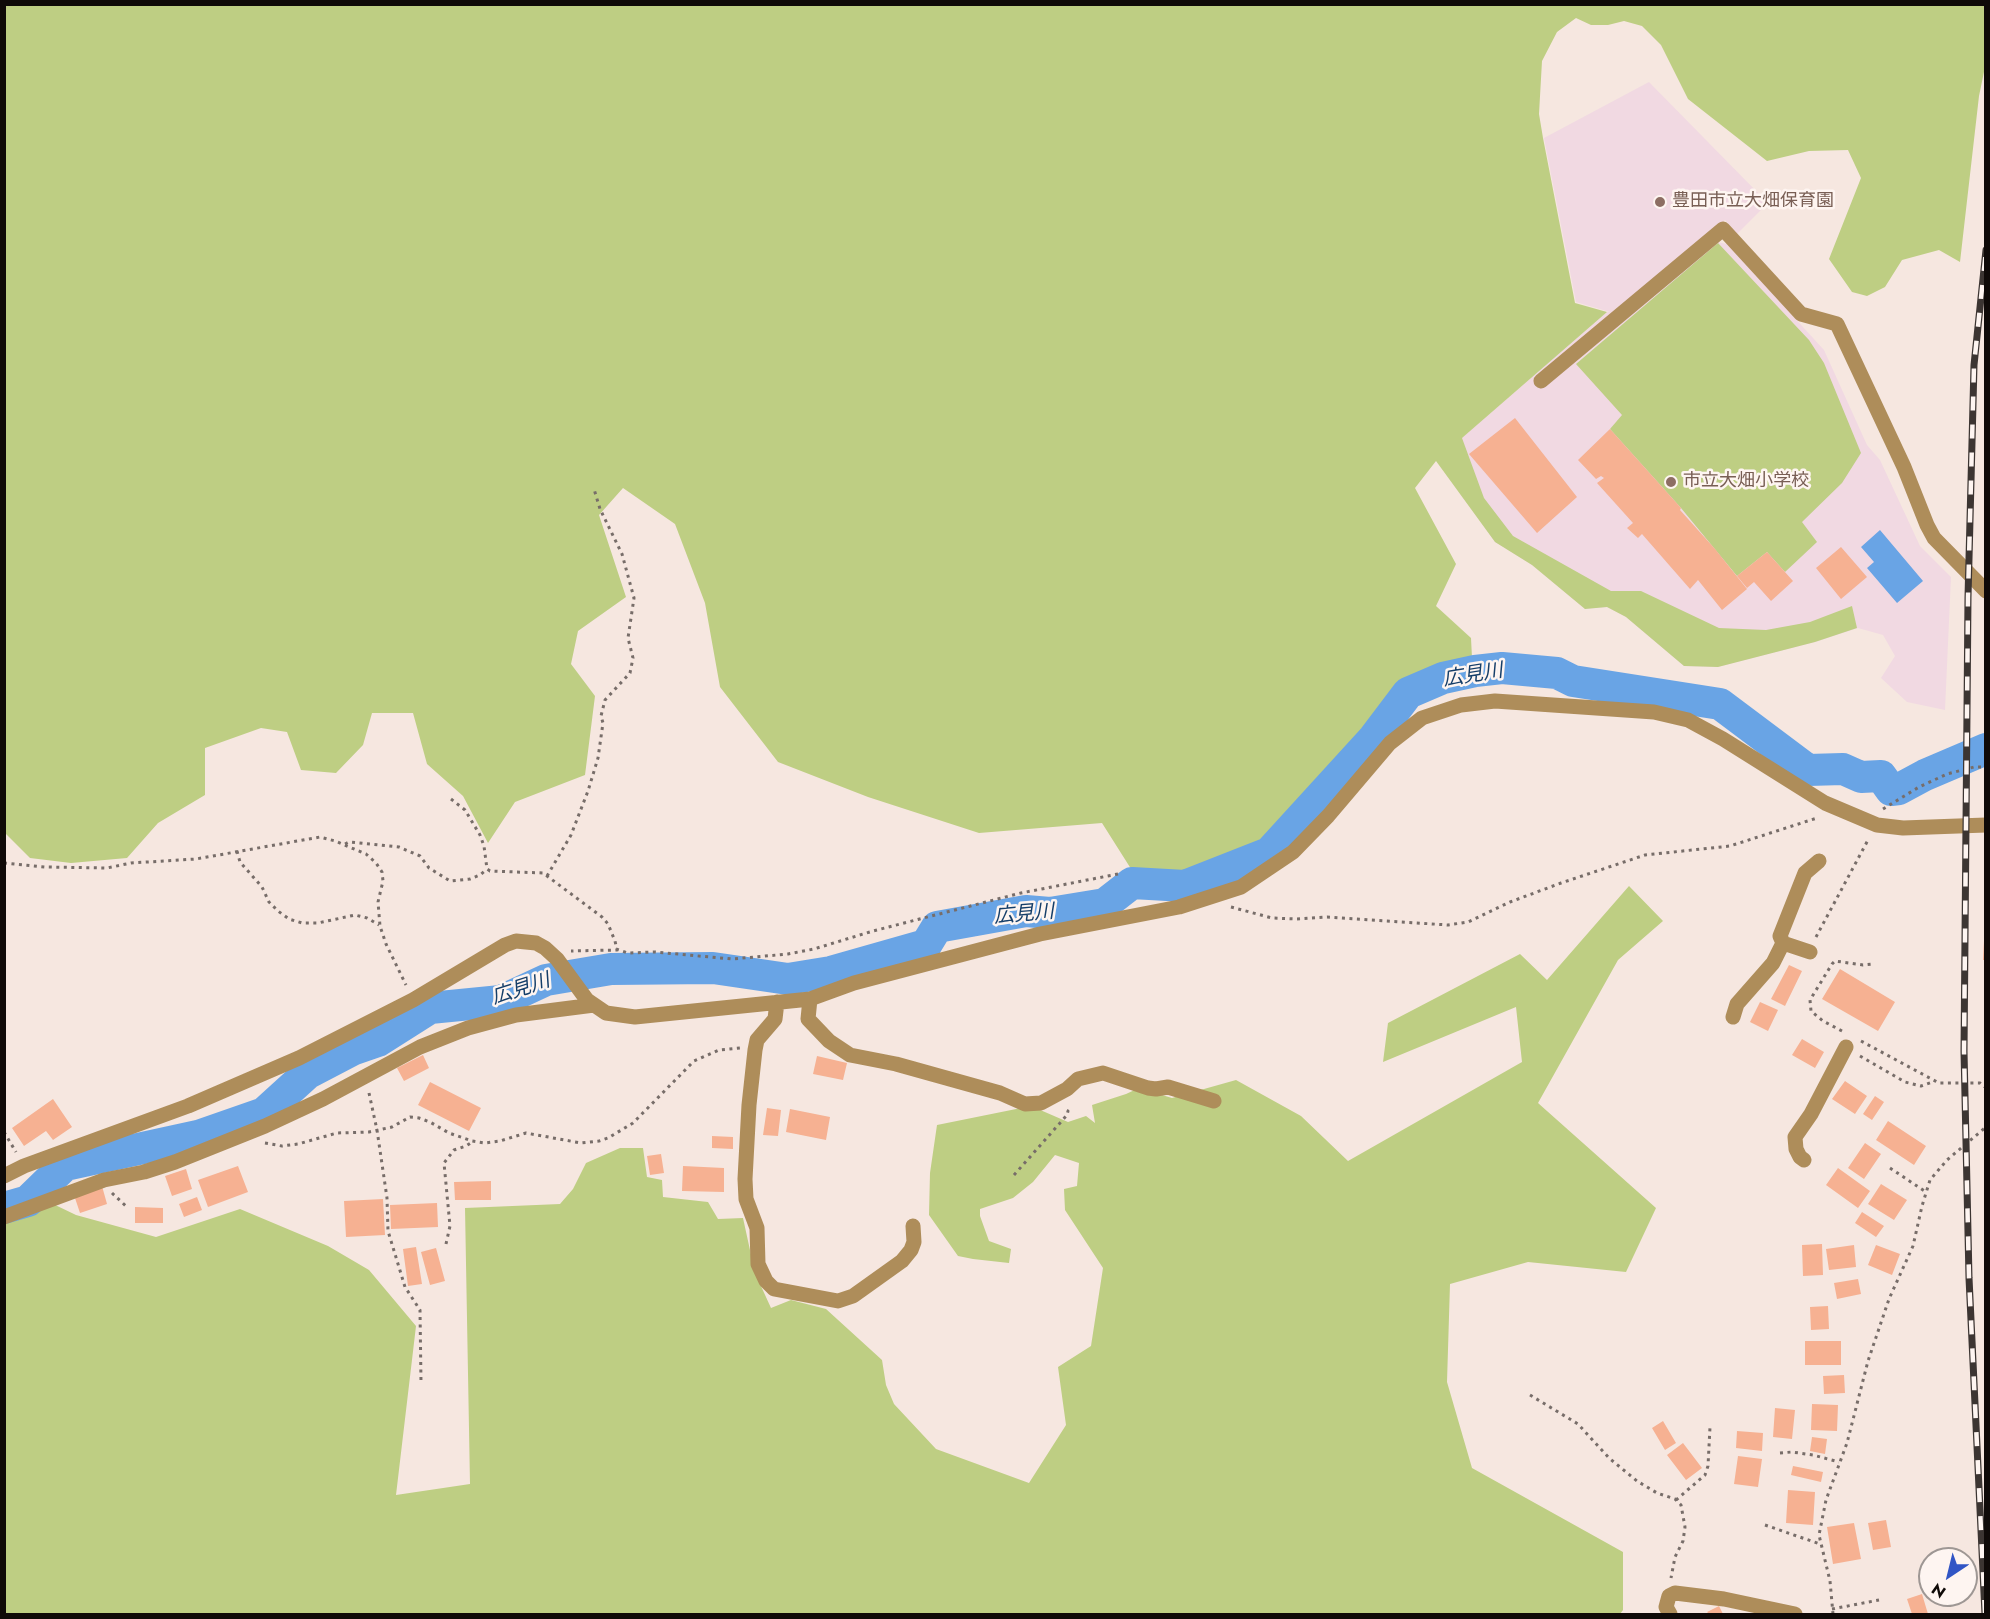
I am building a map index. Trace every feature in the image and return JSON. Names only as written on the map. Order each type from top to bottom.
[{"type":"street","points":[[1541,381],[1723,229],[1801,314],[1837,324],[1904,467],[1934,538],[1986,591]]},
{"type":"street","points":[[4,1176],[24,1166],[188,1106],[299,1058],[413,1000],[505,945],[516,941],[536,943],[555,956],[591,1003],[606,1013],[635,1017],[810,999],[854,983],[1040,934],[1179,907],[1241,887],[1293,852],[1328,816],[1390,743],[1422,718],[1461,705],[1495,701],[1654,712],[1688,720],[1723,739],[1825,803],[1875,824],[1903,828],[1986,825]]},
{"type":"street","points":[[1810,952],[1783,943],[1780,936],[1805,873],[1819,861]]},
{"type":"street","points":[[1733,1017],[1737,1004],[1773,963],[1783,943]]},
{"type":"street","points":[[810,999],[808,1019],[829,1041],[850,1054],[1000,1093],[1025,1104],[1041,1103],[1068,1089],[1078,1079],[1103,1073],[1148,1088],[1168,1088],[1214,1101]]},
{"type":"street","points":[[777,1002],[774,1018],[757,1040],[755,1050],[745,1179],[746,1199],[757,1228],[758,1264],[766,1281],[774,1289],[838,1301],[853,1296],[902,1261],[914,1242],[913,1226]]},
{"type":"street","points":[[4,1217],[104,1180],[144,1172],[175,1162],[244,1134],[323,1099],[420,1047],[468,1028],[516,1015],[591,1003]]},
{"type":"street","points":[[1804,1160],[1796,1149],[1795,1137],[1811,1114],[1823,1087],[1850,1042]]},
{"type":"street","points":[[1670,1614],[1666,1607],[1669,1596],[1676,1593],[1724,1599],[1795,1614]]},
{"type":"path","points":[[547,876],[571,835],[588,791],[598,758],[603,723],[601,716],[605,700],[630,673],[633,658],[628,638],[634,598],[622,554],[600,509],[594,489]]},
{"type":"path","points":[[1810,952],[1814,940],[1875,824],[1877,812],[1919,787],[1947,774],[1986,767]]},
{"type":"path","points":[[451,799],[465,810],[480,835],[487,869]]},
{"type":"path","points":[[1213,896],[1216,901],[1226,906],[1272,918],[1297,919],[1327,916],[1448,926],[1468,922],[1541,890],[1645,855],[1731,846],[1821,816],[1837,808]]},
{"type":"path","points":[[4,863],[45,867],[107,868],[130,863],[196,858],[320,837],[344,844],[366,854],[376,862],[382,872],[383,881],[378,902],[380,926],[386,944],[413,1000]]},
{"type":"path","points":[[344,844],[349,842],[399,847],[420,856],[429,868],[450,881],[470,879],[487,869]]},
{"type":"path","points":[[237,851],[240,862],[262,887],[269,902],[290,919],[302,923],[318,923],[355,915],[367,918],[380,926]]},
{"type":"path","points":[[487,869],[543,873],[602,917],[608,924],[616,949]]},
{"type":"path","points":[[555,956],[574,950],[616,949],[628,953],[655,952],[732,959],[788,954],[1021,893],[1118,874]]},
{"type":"path","points":[[1844,1032],[1823,1021],[1811,1011],[1810,999],[1835,961],[1873,964]]},
{"type":"path","points":[[1850,1042],[1905,1082],[1922,1086],[1935,1081]]},
{"type":"path","points":[[1850,1042],[1939,1083],[1980,1083],[1986,1088]]},
{"type":"path","points":[[244,1134],[271,1145],[282,1146],[337,1133],[392,1127],[410,1118],[419,1118],[449,1133],[472,1141],[485,1143],[500,1141],[526,1133],[581,1143],[608,1138],[633,1123],[694,1061],[719,1050],[735,1047],[755,1050]]},
{"type":"path","points":[[366,1077],[387,1198],[388,1231],[405,1287],[420,1310],[421,1382]]},
{"type":"path","points":[[1014,1175],[1067,1115],[1068,1111],[1063,1107],[1044,1106],[1041,1103]]},
{"type":"path","points":[[1833,1614],[1830,1581],[1820,1544],[1822,1515],[1847,1443],[1868,1362],[1889,1299],[1913,1246],[1930,1180],[1947,1160],[1986,1127]]},
{"type":"path","points":[[4,1132],[24,1166]]},
{"type":"path","points":[[446,1244],[450,1226],[444,1162],[454,1150],[472,1141]]},
{"type":"path","points":[[1890,1168],[1926,1192]]},
{"type":"path","points":[[1530,1395],[1578,1424],[1609,1458],[1636,1481],[1657,1493],[1676,1500],[1681,1505],[1685,1527],[1683,1541],[1670,1574],[1676,1593]]},
{"type":"path","points":[[1676,1500],[1705,1475],[1708,1466],[1710,1427]]},
{"type":"path","points":[[1780,1454],[1792,1452],[1839,1462]]},
{"type":"path","points":[[1765,1525],[1820,1544]]},
{"type":"path","points":[[1832,1609],[1879,1600]]},
{"type":"shaded area","name":"市立大畑小学校","points":[[1649,82],[1762,197],[1764,207],[1737,234],[1725,220],[1626,303],[1717,242],[1727,244],[1824,350],[1867,445],[1880,460],[1920,546],[1951,577],[1945,710],[1907,702],[1881,678],[1895,656],[1883,635],[1858,628],[1815,642],[1718,667],[1684,666],[1626,617],[1607,607],[1585,609],[1532,565],[1495,542],[1436,460],[1607,312],[1610,312],[1576,302],[1544,138]]},
{"type":"green space","points":[[1985,4],[1985,67],[1979,96],[1960,262],[1939,250],[1902,260],[1885,287],[1867,296],[1852,292],[1829,259],[1861,178],[1848,150],[1809,151],[1767,161],[1688,99],[1661,45],[1642,26],[1624,21],[1608,25],[1591,25],[1576,18],[1557,32],[1542,61],[1539,114],[1543,138],[1575,303],[1607,312],[1462,438],[1484,498],[1513,536],[1611,591],[1641,591],[1719,628],[1766,630],[1810,622],[1852,606],[1857,628],[1815,642],[1718,667],[1684,666],[1626,617],[1607,607],[1585,609],[1532,565],[1495,542],[1436,461],[1415,488],[1456,564],[1436,606],[1471,638],[1472,658],[1424,675],[1394,695],[1267,841],[1190,875],[1133,872],[1102,823],[979,833],[868,797],[778,762],[720,687],[705,603],[675,524],[623,488],[599,515],[626,597],[578,631],[571,664],[595,696],[585,775],[515,802],[488,843],[463,796],[427,764],[413,713],[372,713],[363,745],[336,773],[301,770],[287,732],[261,728],[205,748],[205,795],[158,823],[127,858],[71,863],[30,858],[5,833],[5,5]]},
{"type":"green space","points":[[1718,243],[1809,340],[1824,363],[1861,453],[1842,483],[1802,522],[1817,542],[1785,572],[1767,552],[1737,576],[1681,508],[1610,429],[1622,415],[1576,364]]},
{"type":"green space","points":[[1629,886],[1663,921],[1618,960],[1538,1103],[1656,1208],[1626,1272],[1528,1262],[1450,1284],[1447,1382],[1472,1468],[1623,1552],[1623,1610],[1620,1614],[5,1614],[4,1195],[24,1190],[76,1215],[156,1237],[240,1209],[328,1246],[369,1270],[416,1326],[396,1495],[470,1484],[465,1208],[560,1204],[573,1189],[586,1163],[620,1148],[643,1148],[647,1177],[662,1180],[663,1197],[708,1202],[718,1219],[743,1218],[755,1273],[771,1308],[791,1300],[826,1309],[882,1360],[886,1385],[894,1404],[936,1449],[1029,1483],[1066,1425],[1058,1367],[1091,1346],[1103,1268],[1065,1210],[1064,1189],[1077,1186],[1079,1163],[1055,1155],[1033,1182],[1013,1198],[980,1209],[980,1216],[989,1241],[1011,1249],[1009,1263],[958,1256],[929,1215],[930,1173],[937,1125],[1031,1106],[1068,1122],[1086,1116],[1095,1123],[1092,1105],[1139,1088],[1172,1098],[1236,1080],[1301,1116],[1348,1161],[1522,1062],[1516,1007],[1383,1062],[1388,1023],[1520,954],[1547,980]]},
{"type":"water","points":[[1880,530],[1923,581],[1897,603],[1867,568],[1874,562],[1861,547]]},
{"type":"building","points":[[1515,418],[1577,497],[1537,533],[1469,454]]},
{"type":"building","points":[[1610,429],[1681,508],[1680,510],[1747,589],[1722,610],[1698,580],[1690,589],[1642,534],[1638,538],[1627,528],[1633,523],[1597,483],[1604,478],[1601,476],[1596,479],[1578,460]]},
{"type":"building","points":[[1841,547],[1867,577],[1841,599],[1816,568]]},
{"type":"building","points":[[1767,552],[1793,581],[1771,601],[1754,582],[1747,588],[1737,576]]},
{"type":"building","points":[[1984,941],[1986,942],[1986,960],[1983,960]]},
{"type":"building","points":[[1789,965],[1802,971],[1785,1006],[1771,999]]},
{"type":"building","points":[[1840,969],[1895,1002],[1878,1031],[1822,999]]},
{"type":"building","points":[[1760,1002],[1778,1010],[1768,1031],[1750,1022]]},
{"type":"building","points":[[1802,1039],[1824,1052],[1815,1068],[1792,1055]]},
{"type":"building","points":[[423,1055],[429,1068],[404,1081],[397,1068]]},
{"type":"building","points":[[817,1056],[847,1063],[843,1080],[813,1074]]},
{"type":"building","points":[[1845,1081],[1867,1096],[1855,1114],[1832,1099]]},
{"type":"building","points":[[430,1082],[481,1108],[469,1131],[418,1105]]},
{"type":"building","points":[[1875,1096],[1884,1102],[1872,1120],[1863,1114]]},
{"type":"building","points":[[53,1099],[72,1127],[53,1140],[46,1131],[24,1146],[12,1128]]},
{"type":"building","points":[[767,1108],[781,1110],[778,1136],[763,1135]]},
{"type":"building","points":[[790,1109],[830,1117],[826,1140],[786,1132]]},
{"type":"building","points":[[1888,1121],[1926,1146],[1914,1165],[1876,1140]]},
{"type":"building","points":[[712,1136],[733,1137],[733,1149],[712,1148]]},
{"type":"building","points":[[1865,1143],[1881,1154],[1864,1179],[1848,1168]]},
{"type":"building","points":[[661,1154],[664,1173],[650,1175],[647,1156]]},
{"type":"building","points":[[238,1166],[248,1192],[208,1207],[198,1180]]},
{"type":"building","points":[[683,1166],[724,1168],[724,1192],[682,1191]]},
{"type":"building","points":[[1838,1168],[1870,1191],[1858,1208],[1826,1185]]},
{"type":"building","points":[[186,1169],[192,1189],[172,1196],[165,1176]]},
{"type":"building","points":[[491,1181],[491,1200],[455,1200],[454,1182]]},
{"type":"building","points":[[1881,1184],[1907,1200],[1894,1220],[1868,1204]]},
{"type":"building","points":[[102,1186],[107,1204],[80,1213],[74,1195]]},
{"type":"building","points":[[197,1197],[202,1210],[184,1217],[179,1204]]},
{"type":"building","points":[[383,1199],[385,1235],[346,1237],[344,1201]]},
{"type":"building","points":[[437,1203],[438,1227],[391,1229],[390,1205]]},
{"type":"building","points":[[135,1207],[163,1208],[163,1223],[135,1223]]},
{"type":"building","points":[[1862,1212],[1884,1226],[1876,1237],[1855,1223]]},
{"type":"building","points":[[1822,1244],[1823,1275],[1803,1276],[1802,1245]]},
{"type":"building","points":[[1854,1245],[1856,1267],[1829,1270],[1826,1249]]},
{"type":"building","points":[[1876,1245],[1900,1254],[1892,1275],[1868,1265]]},
{"type":"building","points":[[416,1247],[422,1284],[408,1286],[403,1249]]},
{"type":"building","points":[[436,1248],[445,1281],[430,1285],[421,1252]]},
{"type":"building","points":[[1858,1279],[1861,1294],[1837,1299],[1834,1283]]},
{"type":"building","points":[[1828,1306],[1829,1329],[1811,1330],[1810,1307]]},
{"type":"building","points":[[1805,1341],[1841,1341],[1841,1365],[1805,1365]]},
{"type":"building","points":[[1844,1375],[1845,1393],[1824,1394],[1823,1376]]},
{"type":"building","points":[[1812,1404],[1838,1405],[1837,1431],[1811,1430]]},
{"type":"building","points":[[1775,1408],[1795,1410],[1792,1439],[1773,1437]]},
{"type":"building","points":[[1663,1421],[1676,1443],[1665,1450],[1652,1428]]},
{"type":"building","points":[[1737,1431],[1763,1433],[1762,1451],[1736,1448]]},
{"type":"building","points":[[1812,1437],[1827,1439],[1825,1454],[1810,1451]]},
{"type":"building","points":[[1683,1443],[1702,1468],[1686,1480],[1667,1455]]},
{"type":"building","points":[[1738,1456],[1762,1459],[1758,1487],[1734,1484]]},
{"type":"building","points":[[1793,1466],[1823,1472],[1821,1482],[1791,1475]]},
{"type":"building","points":[[1788,1490],[1815,1492],[1813,1525],[1786,1523]]},
{"type":"building","points":[[1886,1520],[1891,1547],[1873,1550],[1868,1523]]},
{"type":"building","points":[[1854,1523],[1861,1559],[1833,1564],[1827,1527]]},
{"type":"building","points":[[1918,1595],[1918,1607],[1926,1607],[1928,1614],[1912,1614],[1907,1599]]},
{"type":"building","points":[[1719,1606],[1723,1614],[1707,1612]]},
{"type":"waterway","name":"広見川","points":[[4,1208],[28,1201],[65,1165],[198,1136],[264,1113],[308,1073],[352,1050],[378,1041],[430,1008],[501,1001],[546,980],[611,969],[713,968],[788,979],[831,972],[926,945],[937,927],[1026,911],[1050,913],[1105,904],[1132,883],[1185,886],[1269,853],[1374,738],[1408,693],[1443,678],[1502,668],[1557,673],[1573,681],[1720,704],[1808,770],[1843,769],[1861,777],[1881,776],[1891,790],[1899,789],[1925,775],[1986,749]]},
{"type":"railway","points":[[1985,1614],[1969,1278],[1964,1051],[1968,597],[1974,365],[1986,250]]},
{"type":"place","name":"豊田市立大畑保育園","points":[[1660,202]]},
{"type":"place","name":"市立大畑小学校","points":[[1671,482]]}]
